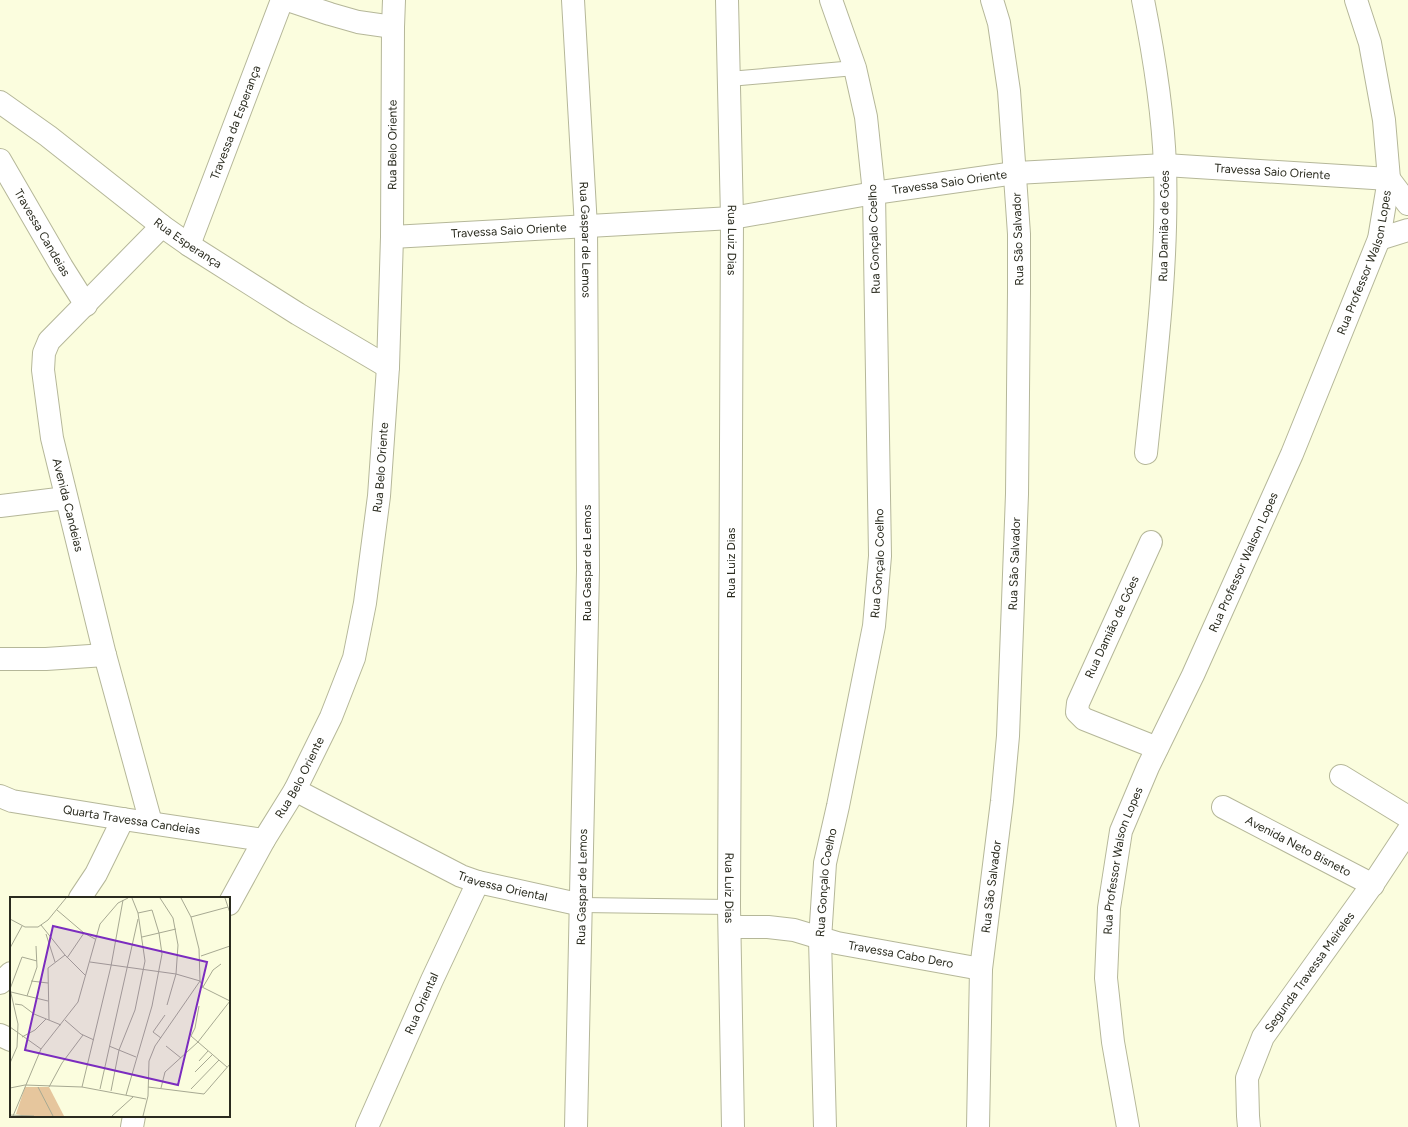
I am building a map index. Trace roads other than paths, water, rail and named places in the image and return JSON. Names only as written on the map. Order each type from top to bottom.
[{"type":"street","name":"Travessa da Esperança","points":[[189,245],[282,0]]},
{"type":"street","points":[[288,0],[351,20],[393,27]]},
{"type":"street","name":"Rua Belo Oriente","points":[[230,902],[264,840],[296,790],[331,717],[354,658],[366,603],[379,496],[388,367],[392,237],[394,0]]},
{"type":"street","name":"Rua Gaspar de Lemos","points":[[573,0],[586,227],[588,570],[582,905],[576,1127]]},
{"type":"street","name":"Rua Luiz Dias","points":[[727,0],[732,218],[730,917],[733,1127]]},
{"type":"street","name":"Rua Gonçalo Coelho","points":[[825,1127],[820,939],[826,863],[874,626],[880,556],[874,193],[866,117],[855,68],[831,0]]},
{"type":"street","name":"Rua São Salvador","points":[[978,1127],[981,969],[1002,801],[1008,736],[1016,502],[1019,314],[1019,234],[1009,91],[999,23],[992,0]]},
{"type":"street","name":"Rua Damião de Góes","points":[[1143,0],[1153,49],[1165,165],[1165,232],[1162,304],[1146,454]]},
{"type":"street","name":"Rua Professor Walson Lopes","points":[[1128,1127],[1113,1042],[1106,978],[1109,908],[1121,831],[1157,748],[1193,675],[1292,454],[1379,239],[1389,179],[1384,120],[1370,43],[1356,0]]},
{"type":"street","name":"Rua Esperança","points":[[0,102],[48,136],[162,226],[189,245],[298,314],[388,367]]},
{"type":"street","name":"Travessa Candeias","points":[[0,160],[62,267],[86,305]]},
{"type":"street","name":"Travessa Saio Oriente","points":[[392,237],[732,218],[874,193],[1015,173],[1165,165],[1389,179]]},
{"type":"street","points":[[1389,179],[1408,204]]},
{"type":"street","name":"Avenida Candeias","points":[[151,823],[105,655],[66,498],[52,438],[43,370],[44,353],[49,341],[162,226]]},
{"type":"street","points":[[1379,239],[1408,230]]},
{"type":"street","points":[[0,506],[66,498]]},
{"type":"street","name":"Rua Damião de Góes","points":[[1151,542],[1078,703],[1078,712],[1084,719],[1157,748]]},
{"type":"street","points":[[0,659],[46,659],[105,655]]},
{"type":"street","points":[[1341,776],[1408,816]]},
{"type":"street","name":"Travessa Oriental","points":[[296,790],[461,876],[478,882],[582,905]]},
{"type":"street","name":"Quarta Travessa Candeias","points":[[0,796],[12,801],[264,840]]},
{"type":"street","name":"Avenida Neto Bisneto","points":[[1223,807],[1373,884]]},
{"type":"street","points":[[81,897],[96,874],[123,819]]},
{"type":"street","name":"Segunda Travessa Meireles","points":[[1249,1127],[1247,1078],[1263,1037],[1373,884],[1408,831]]},
{"type":"street","name":"Rua Oriental","points":[[367,1127],[432,980],[478,882]]},
{"type":"street","name":"Travessa Oriental","points":[[730,917],[768,927],[794,930],[820,939]]},
{"type":"street","name":"Travessa Cabo Dero","points":[[820,939],[981,969]]},
{"type":"street","points":[[0,983],[10,975]]},
{"type":"street","points":[[0,1035],[10,1040]]},
{"type":"street","points":[[132,1127],[134,1117]]},
{"type":"lane","points":[[729,79],[855,68]]},
{"type":"lane","name":"Travessa Oriental","points":[[582,905],[730,917]]}]
